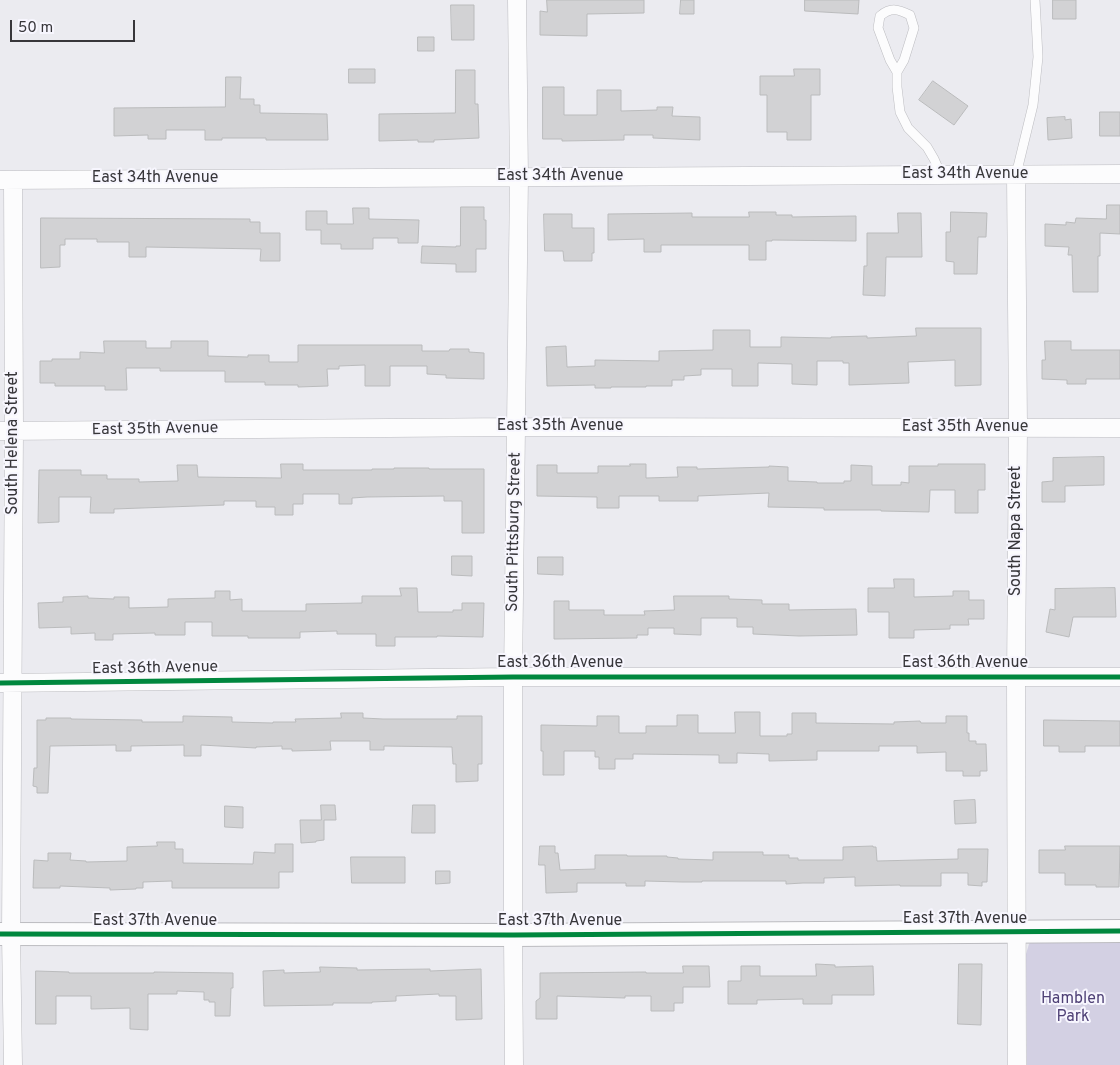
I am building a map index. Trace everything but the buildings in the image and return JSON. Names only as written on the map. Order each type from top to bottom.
[{"type":"street","name":"South Pittsburg Street","points":[[514,1065],[513,677],[519,178],[517,0]]},
{"type":"street","name":"East 34th Avenue","points":[[7,180],[1120,174]]},
{"type":"street","name":"South Napa Street","points":[[1016,175],[1018,428],[1016,677],[1017,1065]]},
{"type":"street","name":"South Helena Street","points":[[7,180],[6,934],[11,1062]]},
{"type":"street","name":"East 35th Avenue","points":[[7,431],[516,427],[1120,428]]},
{"type":"street","name":"East 36th Avenue","points":[[6,683],[513,677],[1120,677]]},
{"type":"street","name":"East 37th Avenue","points":[[6,934],[513,935],[1120,931]]},
{"type":"lane","name":"South Napa Street","points":[[1016,175],[1033,105],[1038,58],[1035,0]]},
{"type":"lane","points":[[897,72],[904,60],[914,28],[910,15],[901,10],[887,10],[880,16],[878,28],[890,60],[897,72],[900,112],[908,128],[927,147],[941,175]]},
{"type":"green space","name":"Hamblen Park","points":[[1120,940],[1120,1065],[1027,1065],[1026,954],[1029,944],[1032,941]]},
{"type":"cycle path","points":[[0,683],[513,677],[1120,677]]},
{"type":"cycle path","points":[[0,934],[513,935],[1120,931]]}]
